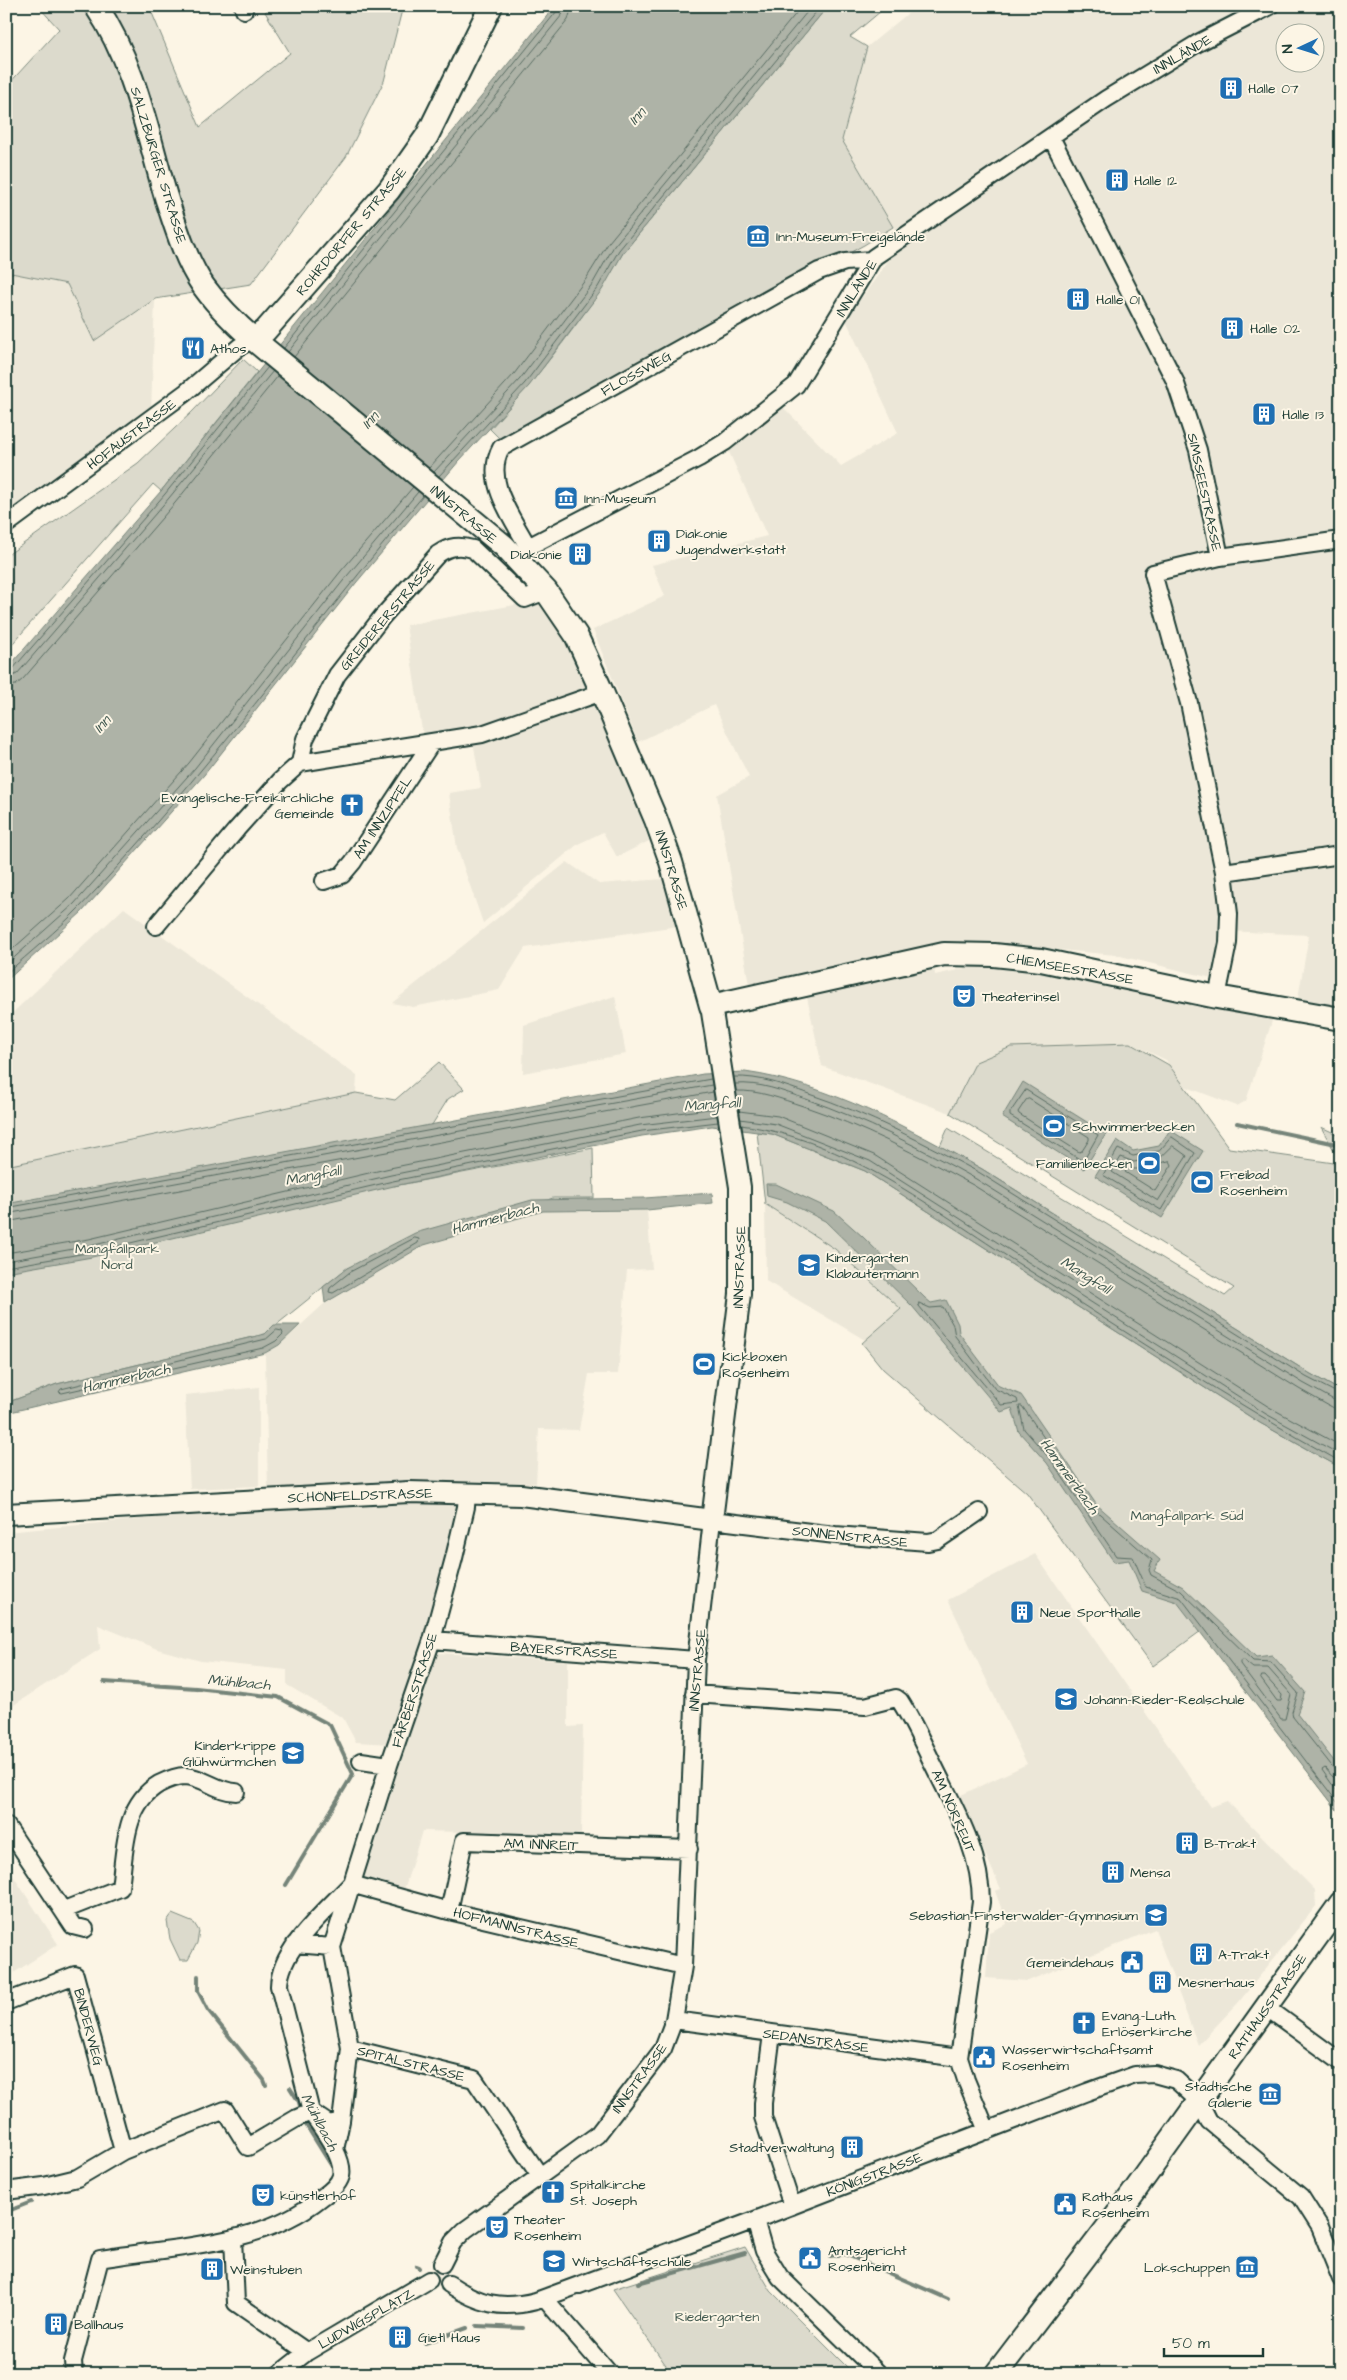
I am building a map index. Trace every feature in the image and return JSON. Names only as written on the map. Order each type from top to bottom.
[{"type":"main road","name":"SALZBURGER STRASSE","points":[[96,6],[116,39],[127,64],[172,216],[192,266],[218,305],[253,338]]},
{"type":"main road","name":"ROHRDORFER STRASSE","points":[[253,338],[265,331],[389,190],[427,136],[491,6]]},
{"type":"main road","name":"INNSTRASSE","points":[[253,338],[452,503],[522,553],[576,635],[602,692],[671,862],[711,1006]]},
{"type":"main road","name":"CHIEMSEESTRASSE","points":[[711,1006],[944,954],[994,955],[1041,960],[1217,997],[1341,1019]]},
{"type":"main road","name":"RATHAUSSTRASSE","points":[[996,2374],[1126,2203],[1341,1903]]},
{"type":"street","name":"INNLÄNDE","points":[[522,553],[699,458],[725,442],[796,385],[871,260],[1106,99],[1198,43],[1270,6]]},
{"type":"street","name":"SIMSSEESTRASSE","points":[[1050,137],[1175,381],[1198,450],[1220,557],[1153,573],[1189,703],[1224,872],[1228,914],[1228,943],[1217,997]]},
{"type":"street","name":"FLOSSWEG","points":[[522,553],[496,485],[494,470],[496,456],[501,448],[819,271],[845,262],[871,260]]},
{"type":"street","name":"HOFAUSTRASSE","points":[[6,525],[185,393],[239,347],[253,338]]},
{"type":"street","points":[[1220,557],[1341,540]]},
{"type":"street","name":"GREIDERERSTRASSE","points":[[300,763],[305,739],[337,675],[382,617],[438,554],[449,546],[463,546],[473,549],[525,599],[546,591]]},
{"type":"street","points":[[156,926],[237,829],[280,781],[300,763],[482,734],[602,692]]},
{"type":"street","name":"AM INNZIPFEL","points":[[324,881],[342,874],[353,862],[432,742]]},
{"type":"street","points":[[1224,872],[1341,855]]},
{"type":"street","name":"INNSTRASSE","points":[[442,2264],[459,2235],[596,2135],[663,2049],[674,2020],[683,1966],[696,1660],[740,1294],[740,1187],[711,1006]]},
{"type":"street","name":"SCHÖNFELDSTRASSE","points":[[6,1514],[297,1496],[410,1492],[521,1494],[712,1520]]},
{"type":"street","name":"FÄRBERSTRASSE","points":[[232,2238],[289,2220],[332,2190],[338,2184],[341,2175],[335,2150],[341,2121],[350,2048],[332,1947],[389,1765],[432,1640],[454,1558],[466,1507],[467,1494]]},
{"type":"street","name":"SONNENSTRASSE","points":[[712,1520],[835,1535],[928,1542],[938,1540],[980,1512]]},
{"type":"street","name":"BAYERSTRASSE","points":[[432,1640],[696,1660]]},
{"type":"street","name":"AM NÖRREUT","points":[[694,1694],[865,1706],[896,1698],[900,1700],[957,1812],[974,1853],[980,1878],[981,1902],[959,2058],[987,2131]]},
{"type":"street","points":[[361,1761],[389,1765]]},
{"type":"street","points":[[64,1910],[120,1888],[131,1818],[136,1805],[149,1790],[165,1781],[188,1776],[214,1784],[225,1792],[236,1792]]},
{"type":"street","points":[[6,1825],[73,1926],[85,1929]]},
{"type":"street","name":"AM INNREIT","points":[[449,1911],[464,1841],[689,1849]]},
{"type":"street","name":"FÄRBERSTRASSE","points":[[335,2150],[304,2115],[279,1986],[279,1976],[295,1944],[351,1884]]},
{"type":"street","name":"HOFMANNSTRASSE","points":[[351,1884],[449,1911],[683,1966]]},
{"type":"street","points":[[295,1944],[332,1947]]},
{"type":"street","name":"BINDERWEG","points":[[6,2002],[75,1975],[123,2151]]},
{"type":"street","points":[[1266,2007],[1341,2062]]},
{"type":"street","name":"SEDANSTRASSE","points":[[674,2020],[959,2058]]},
{"type":"street","points":[[772,2034],[763,2103],[763,2117],[792,2206]]},
{"type":"street","name":"SPITALSTRASSE","points":[[350,2048],[474,2079],[540,2176]]},
{"type":"street","name":"KÖNIGSTRASSE","points":[[545,2299],[1135,2075],[1154,2074],[1176,2080],[1199,2101],[1209,2121],[1301,2197],[1320,2227],[1341,2279]]},
{"type":"street","points":[[6,2190],[44,2186],[77,2178],[123,2151],[225,2110],[248,2147],[304,2115],[329,2124],[341,2121]]},
{"type":"street","points":[[755,2220],[764,2251],[780,2277],[879,2374]]},
{"type":"street","points":[[74,2374],[73,2361],[100,2259],[232,2238],[236,2302],[307,2352]]},
{"type":"street","points":[[442,2264],[450,2270],[452,2277],[449,2284]]},
{"type":"street","name":"LUDWIGSPLATZ","points":[[442,2264],[430,2268],[428,2276],[429,2280],[438,2288],[449,2284],[471,2297],[495,2305],[516,2306],[545,2299]]},
{"type":"street","name":"LUDWIGSPLATZ","points":[[279,2374],[307,2352],[429,2280]]},
{"type":"street","points":[[545,2299],[610,2374]]},
{"type":"shaded area","points":[[917,6],[1341,6],[1341,1007],[1298,998],[1309,935],[1228,931],[1220,980],[1116,955],[994,944],[932,951],[935,975],[994,962],[1032,968],[1273,1018],[1246,1101],[1237,1106],[1184,1086],[1166,1060],[1130,1043],[976,1062],[950,1113],[822,1066],[806,993],[750,991],[717,795],[749,777],[714,705],[638,742],[593,630],[665,596],[652,565],[767,536],[729,452],[781,405],[841,466],[898,433],[846,320],[903,240],[893,227],[842,140],[867,47]]},
{"type":"shaded area","points":[[6,272],[67,284],[94,341],[155,299],[151,412],[6,515]]},
{"type":"shaded area","points":[[536,601],[564,638],[633,795],[649,841],[617,857],[603,832],[578,844],[483,923],[457,848],[449,793],[481,788],[471,729],[423,737],[406,625]]},
{"type":"shaded area","points":[[567,862],[599,884],[664,879],[678,926],[525,948],[499,990],[413,1007],[392,1003]]},
{"type":"shaded area","points":[[124,908],[357,1076],[356,1093],[6,1166],[6,1019]]},
{"type":"shaded area","points":[[615,996],[626,1054],[523,1073],[524,1025]]},
{"type":"shaded area","name":"Kindergarten Klabautermann","points":[[765,1204],[835,1249],[901,1310],[865,1340],[766,1281]]},
{"type":"shaded area","points":[[647,1210],[652,1269],[627,1270],[618,1374],[589,1374],[579,1430],[539,1429],[536,1483],[462,1482],[268,1492],[265,1353],[279,1345],[325,1303],[424,1245],[543,1211]]},
{"type":"shaded area","points":[[259,1387],[259,1486],[190,1489],[185,1395]]},
{"type":"shaded area","points":[[464,1501],[391,1744],[356,1742],[343,1718],[287,1685],[287,1670],[201,1661],[157,1649],[98,1625],[100,1649],[6,1710],[6,1532],[153,1518]]},
{"type":"shaded area","points":[[1035,1554],[1211,1807],[1227,1801],[1315,1890],[1316,1906],[1238,2003],[1198,2045],[1155,1929],[1028,1981],[986,1978],[989,1932],[1007,1924],[995,1891],[1001,1889],[959,1796],[1027,1764],[948,1600]]},
{"type":"shaded area","points":[[437,1653],[568,1661],[568,1727],[583,1726],[581,1835],[422,1831],[404,1890],[362,1879]]},
{"type":"shaded area","points":[[6,1865],[58,1944],[6,1978]]},
{"type":"green space","points":[[38,6],[149,6],[200,127],[290,53],[265,12],[272,6],[403,6],[384,81],[346,157],[251,284],[155,299],[94,341],[67,284],[6,272],[6,87],[59,29]]},
{"type":"green space","name":"Inn-Museum-Freigelände","points":[[828,6],[887,6],[850,37],[867,47],[842,140],[893,227],[864,245],[502,441],[490,429],[527,387],[578,322],[623,253]]},
{"type":"green space","points":[[243,359],[257,372],[161,491],[153,484],[6,651],[6,556],[138,463],[192,412]]},
{"type":"green space","name":"Freibad Rosenheim","points":[[1130,1043],[1169,1065],[1229,1148],[1341,1164],[1341,1391],[1309,1373],[982,1169],[940,1146],[948,1128],[1225,1296],[1234,1288],[950,1113],[976,1062],[1011,1047]]},
{"type":"green space","name":"Mangfallpark Nord","points":[[439,1062],[464,1089],[448,1099],[394,1186],[593,1148],[594,1198],[553,1198],[347,1268],[265,1334],[57,1384],[6,1403],[6,1166],[356,1093],[395,1100]]},
{"type":"green space","points":[[1321,1127],[1341,1136],[1341,1161],[1340,1161]]},
{"type":"green space","name":"Mangfallpark Süd","points":[[757,1132],[772,1134],[865,1171],[1260,1423],[1341,1468],[1341,1595],[1335,1603],[1341,1607],[1341,1815],[1201,1631],[1153,1666],[1027,1493],[883,1369],[862,1343],[901,1309],[835,1249],[765,1204]]},
{"type":"green space","points":[[172,1914],[194,1923],[199,1931],[197,1943],[188,1960],[180,1960],[170,1939],[167,1921]]},
{"type":"green space","name":"Riedergarten","points":[[745,2247],[771,2291],[854,2374],[672,2374],[613,2289]]},
{"type":"water","name":"Inn","points":[[555,6],[828,6],[623,253],[602,290],[529,386],[459,461],[356,583],[204,775],[82,912],[6,981],[6,670],[161,491]]},
{"type":"water","name":"Mangfall","points":[[745,1072],[807,1086],[838,1097],[926,1138],[982,1169],[1309,1373],[1341,1391],[1341,1468],[1260,1423],[865,1171],[772,1134],[712,1126],[642,1136],[394,1186],[92,1257],[6,1272],[6,1204],[703,1074]]},
{"type":"water","name":"Schwimmerbecken","points":[[1023,1082],[1106,1134],[1084,1169],[1002,1117]]},
{"type":"water","name":"Familienbecken","points":[[1170,1130],[1203,1151],[1162,1218],[1095,1176],[1117,1140],[1133,1151],[1159,1146]]},
{"type":"water","name":"Hammerbach","points":[[766,1184],[776,1184],[834,1211],[931,1303],[946,1300],[958,1324],[959,1333],[999,1386],[1021,1395],[1096,1504],[1160,1560],[1154,1571],[1183,1587],[1256,1657],[1272,1655],[1305,1692],[1297,1714],[1341,1770],[1341,1815],[1177,1602],[1142,1591],[1129,1560],[1114,1562],[1047,1463],[1019,1432],[1012,1408],[1001,1412],[912,1306],[825,1221],[787,1202],[767,1196]]},
{"type":"water","name":"Hammerbach","points":[[712,1193],[713,1203],[647,1210],[543,1211],[424,1245],[325,1303],[323,1287],[347,1268],[415,1233],[532,1200],[645,1198]]},
{"type":"water","name":"Hammerbach","points":[[274,1325],[300,1325],[279,1345],[265,1353],[6,1413],[6,1403],[57,1384],[265,1334]]},
{"type":"waterway","points":[[1237,1123],[1341,1145]]},
{"type":"waterway","name":"Mühlbach","points":[[104,1682],[196,1688],[278,1697],[330,1725],[353,1774],[286,1885]]},
{"type":"waterway","name":"Mühlbach","points":[[198,1976],[198,1991],[208,2010],[266,2085]]},
{"type":"waterway","name":"Mühlbach","points":[[290,2088],[299,2102],[301,2110]]},
{"type":"waterway","name":"Mühlbach","points":[[303,2120],[331,2165]]},
{"type":"waterway","points":[[6,2212],[31,2202]]},
{"type":"waterway","name":"Mühlbach","points":[[638,2283],[745,2253]]},
{"type":"waterway","name":"Mühlbach","points":[[830,2256],[845,2254],[948,2299]]},
{"type":"waterway","points":[[477,2326],[523,2328]]},
{"type":"waterway","points":[[425,2343],[467,2328]]},
{"type":"place","name":"Halle 07","points":[[1231,88]]},
{"type":"place","name":"Halle 12","points":[[1117,180]]},
{"type":"place","name":"Inn-Museum-Freigelände","points":[[758,236]]},
{"type":"place","name":"Halle 01","points":[[1078,299]]},
{"type":"place","name":"Halle 02","points":[[1232,328]]},
{"type":"place","name":"Athos","points":[[193,348]]},
{"type":"place","name":"Halle 13","points":[[1264,414]]},
{"type":"place","name":"Inn-Museum","points":[[566,498]]},
{"type":"place","name":"Diakonie Jugendwerkstatt","points":[[659,541]]},
{"type":"place","name":"Diakonie","points":[[580,554]]},
{"type":"place","name":"Evangelische-Freikirchliche Gemeinde","points":[[352,805]]},
{"type":"place","name":"Theaterinsel","points":[[964,996]]},
{"type":"place","name":"Schwimmerbecken","points":[[1054,1126]]},
{"type":"place","name":"Familienbecken","points":[[1149,1163]]},
{"type":"place","name":"Freibad Rosenheim","points":[[1202,1182]]},
{"type":"place","name":"Kindergarten Klabautermann","points":[[809,1265]]},
{"type":"place","name":"Kickboxen Rosenheim","points":[[704,1364]]},
{"type":"place","name":"Neue Sporthalle","points":[[1022,1612]]},
{"type":"place","name":"Johann-Rieder-Realschule","points":[[1066,1699]]},
{"type":"place","name":"Kinderkrippe Glühwürmchen","points":[[293,1753]]},
{"type":"place","name":"B-Trakt","points":[[1187,1843]]},
{"type":"place","name":"Mensa","points":[[1113,1872]]},
{"type":"place","name":"Sebastian-Finsterwalder-Gymnasium","points":[[1156,1915]]},
{"type":"place","name":"A-Trakt","points":[[1201,1954]]},
{"type":"place","name":"Gemeindehaus","points":[[1132,1962]]},
{"type":"place","name":"Mesnerhaus","points":[[1160,1982]]},
{"type":"place","name":"Evang.-Luth. Erlöserkirche","points":[[1084,2023]]},
{"type":"place","name":"Wasserwirtschaftsamt Rosenheim","points":[[984,2057]]},
{"type":"place","name":"Städtische Galerie","points":[[1270,2094]]},
{"type":"place","name":"Stadtverwaltung","points":[[852,2147]]},
{"type":"place","name":"Spitalkirche St. Joseph","points":[[553,2192]]},
{"type":"place","name":"künstlerhof","points":[[263,2195]]},
{"type":"place","name":"Rathaus Rosenheim","points":[[1065,2204]]},
{"type":"place","name":"Theater Rosenheim","points":[[497,2227]]},
{"type":"place","name":"Amtsgericht Rosenheim","points":[[810,2258]]},
{"type":"place","name":"Wirtschaftsschule","points":[[554,2261]]},
{"type":"place","name":"Lokschuppen","points":[[1247,2267]]},
{"type":"place","name":"Weinstuben","points":[[212,2269]]},
{"type":"place","name":"Ballhaus","points":[[56,2324]]},
{"type":"place","name":"Gietl Haus","points":[[400,2337]]}]
